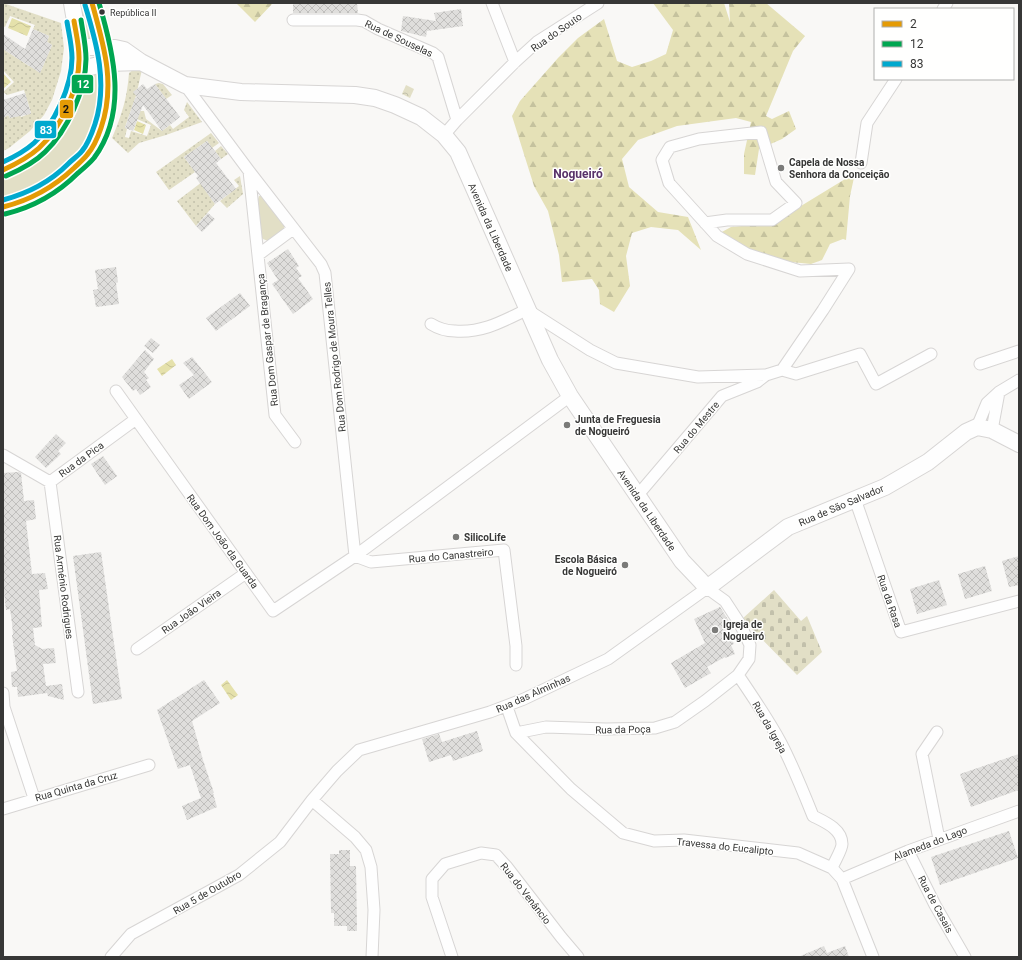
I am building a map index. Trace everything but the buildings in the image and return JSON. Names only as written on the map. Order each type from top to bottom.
[{"type":"street","points":[[3,170],[17,164],[44,144],[52,133],[72,97],[79,56],[72,3]]},
{"type":"street","points":[[3,207],[20,203],[40,195],[63,179],[88,154],[103,124],[108,107],[106,55],[92,3]]},
{"type":"street","points":[[492,3],[515,62]]},
{"type":"street","name":"Rua do Souto","points":[[444,135],[515,62],[537,42],[598,3]]},
{"type":"street","name":"Rua de Souselas","points":[[293,20],[364,21],[378,29],[434,53],[438,58],[457,120]]},
{"type":"street","name":"Avenida da Liberdade","points":[[79,56],[92,46],[106,55],[124,50],[134,62],[185,85],[241,92],[356,95],[375,98],[421,117],[444,135],[458,152],[550,360],[570,396],[682,561],[707,588]]},
{"type":"street","points":[[108,107],[116,95],[119,76],[134,62]]},
{"type":"street","points":[[861,163],[867,123],[895,80]]},
{"type":"street","name":"Rua Dom Rodrigo de Moura Telles","points":[[185,85],[248,171],[321,264],[325,273],[355,556]]},
{"type":"street","points":[[705,223],[727,220],[772,220],[796,203],[776,182],[761,132],[699,139],[670,147],[662,160],[669,184],[705,223],[717,236],[747,254],[800,271],[849,269],[782,370]]},
{"type":"street","name":"Rua Dom Gaspar de Bragança","points":[[248,171],[275,415],[295,442]]},
{"type":"street","points":[[258,255],[293,230]]},
{"type":"street","points":[[431,324],[448,331],[477,331],[529,310],[590,350],[616,363],[698,377],[766,375],[782,370],[796,374],[860,354],[876,384],[931,354]]},
{"type":"street","points":[[980,364],[1019,351]]},
{"type":"street","name":"Rua do Mestre","points":[[637,496],[722,396],[757,382],[766,375]]},
{"type":"street","points":[[1019,380],[999,392],[987,403],[985,428],[1019,444]]},
{"type":"street","name":"Rua Dom João da Guarda","points":[[116,391],[273,611],[355,556]]},
{"type":"street","points":[[355,556],[570,396]]},
{"type":"street","name":"Rua da Pica","points":[[3,455],[50,482],[136,419]]},
{"type":"street","name":"Rua de São Salvador","points":[[707,588],[788,527],[885,487],[928,462],[966,432],[985,428]]},
{"type":"street","name":"Rua Arménio Rodrigues","points":[[50,482],[78,692]]},
{"type":"street","name":"Rua da Rasa","points":[[855,499],[901,632],[1019,601]]},
{"type":"street","name":"Rua do Canastreiro","points":[[355,556],[371,562],[504,550],[516,646],[516,665]]},
{"type":"street","name":"Rua João Vieira","points":[[137,648],[246,572]]},
{"type":"street","points":[[707,588],[725,601],[740,624],[750,645],[749,659],[738,675]]},
{"type":"street","name":"Rua das Alminhas","points":[[312,800],[337,771],[359,750],[507,707],[608,659],[707,588]]},
{"type":"street","name":"Rua da Poça","points":[[516,733],[546,727],[606,730],[655,728],[675,722],[738,675]]},
{"type":"street","name":"Rua da Igreja","points":[[738,675],[781,742],[813,816],[838,831],[842,844],[832,868]]},
{"type":"street","points":[[3,693],[4,707],[34,798]]},
{"type":"street","name":"Travessa do Eucalipto","points":[[507,707],[516,733],[571,789],[623,833],[654,841],[684,840],[798,853],[832,868]]},
{"type":"street","points":[[937,732],[922,754],[939,839]]},
{"type":"street","name":"Rua Quinta da Cruz","points":[[3,809],[34,798],[149,765]]},
{"type":"street","points":[[312,800],[355,837],[366,850],[371,867],[374,910],[372,957]]},
{"type":"street","name":"Rua 5 de Outubro","points":[[111,957],[131,934],[245,870],[280,842],[312,800]]},
{"type":"street","name":"Alameda do Lago","points":[[842,879],[939,839],[1019,811]]},
{"type":"street","name":"Rua de Casais","points":[[908,851],[935,905],[965,957]]},
{"type":"street","name":"Rua do Venâncio","points":[[452,957],[432,897],[432,879],[444,864],[481,853],[496,855],[507,867],[560,937],[578,957]]},
{"type":"street","points":[[832,868],[842,879],[873,957]]},
{"type":"green space","points":[[3,3],[61,23],[64,48],[61,71],[52,100],[44,115],[30,131],[3,151],[3,118],[8,115],[10,118],[20,115],[21,117],[31,113],[24,90],[7,95],[3,92],[14,82],[3,70],[3,49],[29,66],[37,64],[35,69],[40,73],[52,45],[47,42],[49,36],[33,29],[35,25],[10,16],[5,27],[3,26]]},
{"type":"green space","points":[[77,3],[85,3],[97,40],[84,42]]},
{"type":"green space","points":[[236,3],[273,3],[255,22]]},
{"type":"green space","points":[[653,3],[724,3],[730,22],[729,3],[766,3],[805,36],[793,51],[766,116],[772,119],[789,111],[796,129],[782,139],[759,149],[755,175],[744,174],[744,154],[751,122],[736,118],[677,126],[638,140],[622,159],[629,187],[658,212],[688,217],[701,250],[678,230],[651,227],[632,233],[626,256],[630,286],[614,312],[600,304],[599,290],[592,279],[562,282],[559,255],[548,211],[534,186],[512,116],[520,101],[558,58],[578,38],[604,19],[617,61],[632,67],[666,54],[673,30]]},
{"type":"green space","points":[[140,64],[143,65],[136,96],[125,127],[127,129],[125,137],[129,138],[131,131],[147,136],[151,125],[137,119],[140,111],[144,111],[146,119],[162,131],[170,125],[173,129],[189,117],[184,110],[187,102],[202,122],[139,143],[128,153],[112,138],[124,106],[129,73]]},
{"type":"green space","points":[[101,69],[102,101],[97,121],[85,144],[72,161],[49,183],[3,201],[3,177],[34,158],[85,71]]},
{"type":"green space","points":[[155,84],[163,84],[172,95],[166,99]]},
{"type":"green space","points":[[406,85],[414,89],[410,98],[402,94]]},
{"type":"green space","points":[[211,133],[219,143],[212,148],[207,141],[184,157],[195,172],[169,190],[156,172]]},
{"type":"green space","points":[[221,146],[228,154],[221,159],[215,151]]},
{"type":"green space","points":[[855,173],[850,196],[846,240],[843,239],[830,244],[822,260],[811,264],[791,262],[745,248],[720,233],[731,227],[762,224],[796,209]]},
{"type":"green space","points":[[240,176],[243,194],[227,208],[220,201],[239,186],[234,180]]},
{"type":"green space","points":[[202,182],[215,204],[196,226],[177,201]]},
{"type":"green space","points":[[259,196],[263,196],[284,225],[284,230],[268,241],[261,237]]},
{"type":"green space","points":[[774,590],[801,621],[807,616],[822,652],[797,675],[742,619]]},
{"type":"water","points":[[12,18],[31,26],[27,36],[8,28]]},
{"type":"water","points":[[3,73],[11,82],[3,89]]},
{"type":"water","points":[[137,121],[146,125],[143,134],[134,130]]},
{"type":"water","points":[[172,359],[176,365],[162,376],[157,369]]},
{"type":"water","points":[[227,680],[238,695],[231,700],[221,685]]},
{"type":"transit line","name":"2","points":[[3,207],[32,197],[58,182],[85,157],[97,139],[108,96],[108,80],[107,65],[101,34],[92,3]]},
{"type":"transit line","name":"12","points":[[5,214],[26,208],[44,199],[62,187],[94,158],[105,140],[111,122],[115,82],[109,42],[99,3]]},
{"type":"transit line","name":"83","points":[[3,200],[22,194],[54,176],[80,153],[91,135],[99,109],[101,79],[97,49],[85,5]]},
{"type":"transit line","name":"12","points":[[6,176],[36,160],[53,143],[68,122],[79,97],[85,71],[86,49],[81,20]]},
{"type":"transit line","name":"2","points":[[3,170],[22,160],[39,148],[55,130],[68,106],[76,81],[79,57],[74,21]]},
{"type":"transit line","name":"83","points":[[3,162],[19,154],[34,143],[55,116],[69,81],[71,69],[72,49],[67,22]]},
{"type":"place","name":"República II","points":[[102,12]]},
{"type":"place","name":"Capela de Nossa Senhora da Conceição","points":[[781,168]]},
{"type":"place","name":"Junta de Freguesia de Nogueiró","points":[[567,425]]},
{"type":"place","name":"SilicoLife","points":[[456,537]]},
{"type":"place","name":"Escola Básica de Nogueiró","points":[[625,565]]},
{"type":"place","name":"Igreja de Nogueiró","points":[[715,630]]},
{"type":"district","name":"Nogueiró","points":[[578,174]]}]
